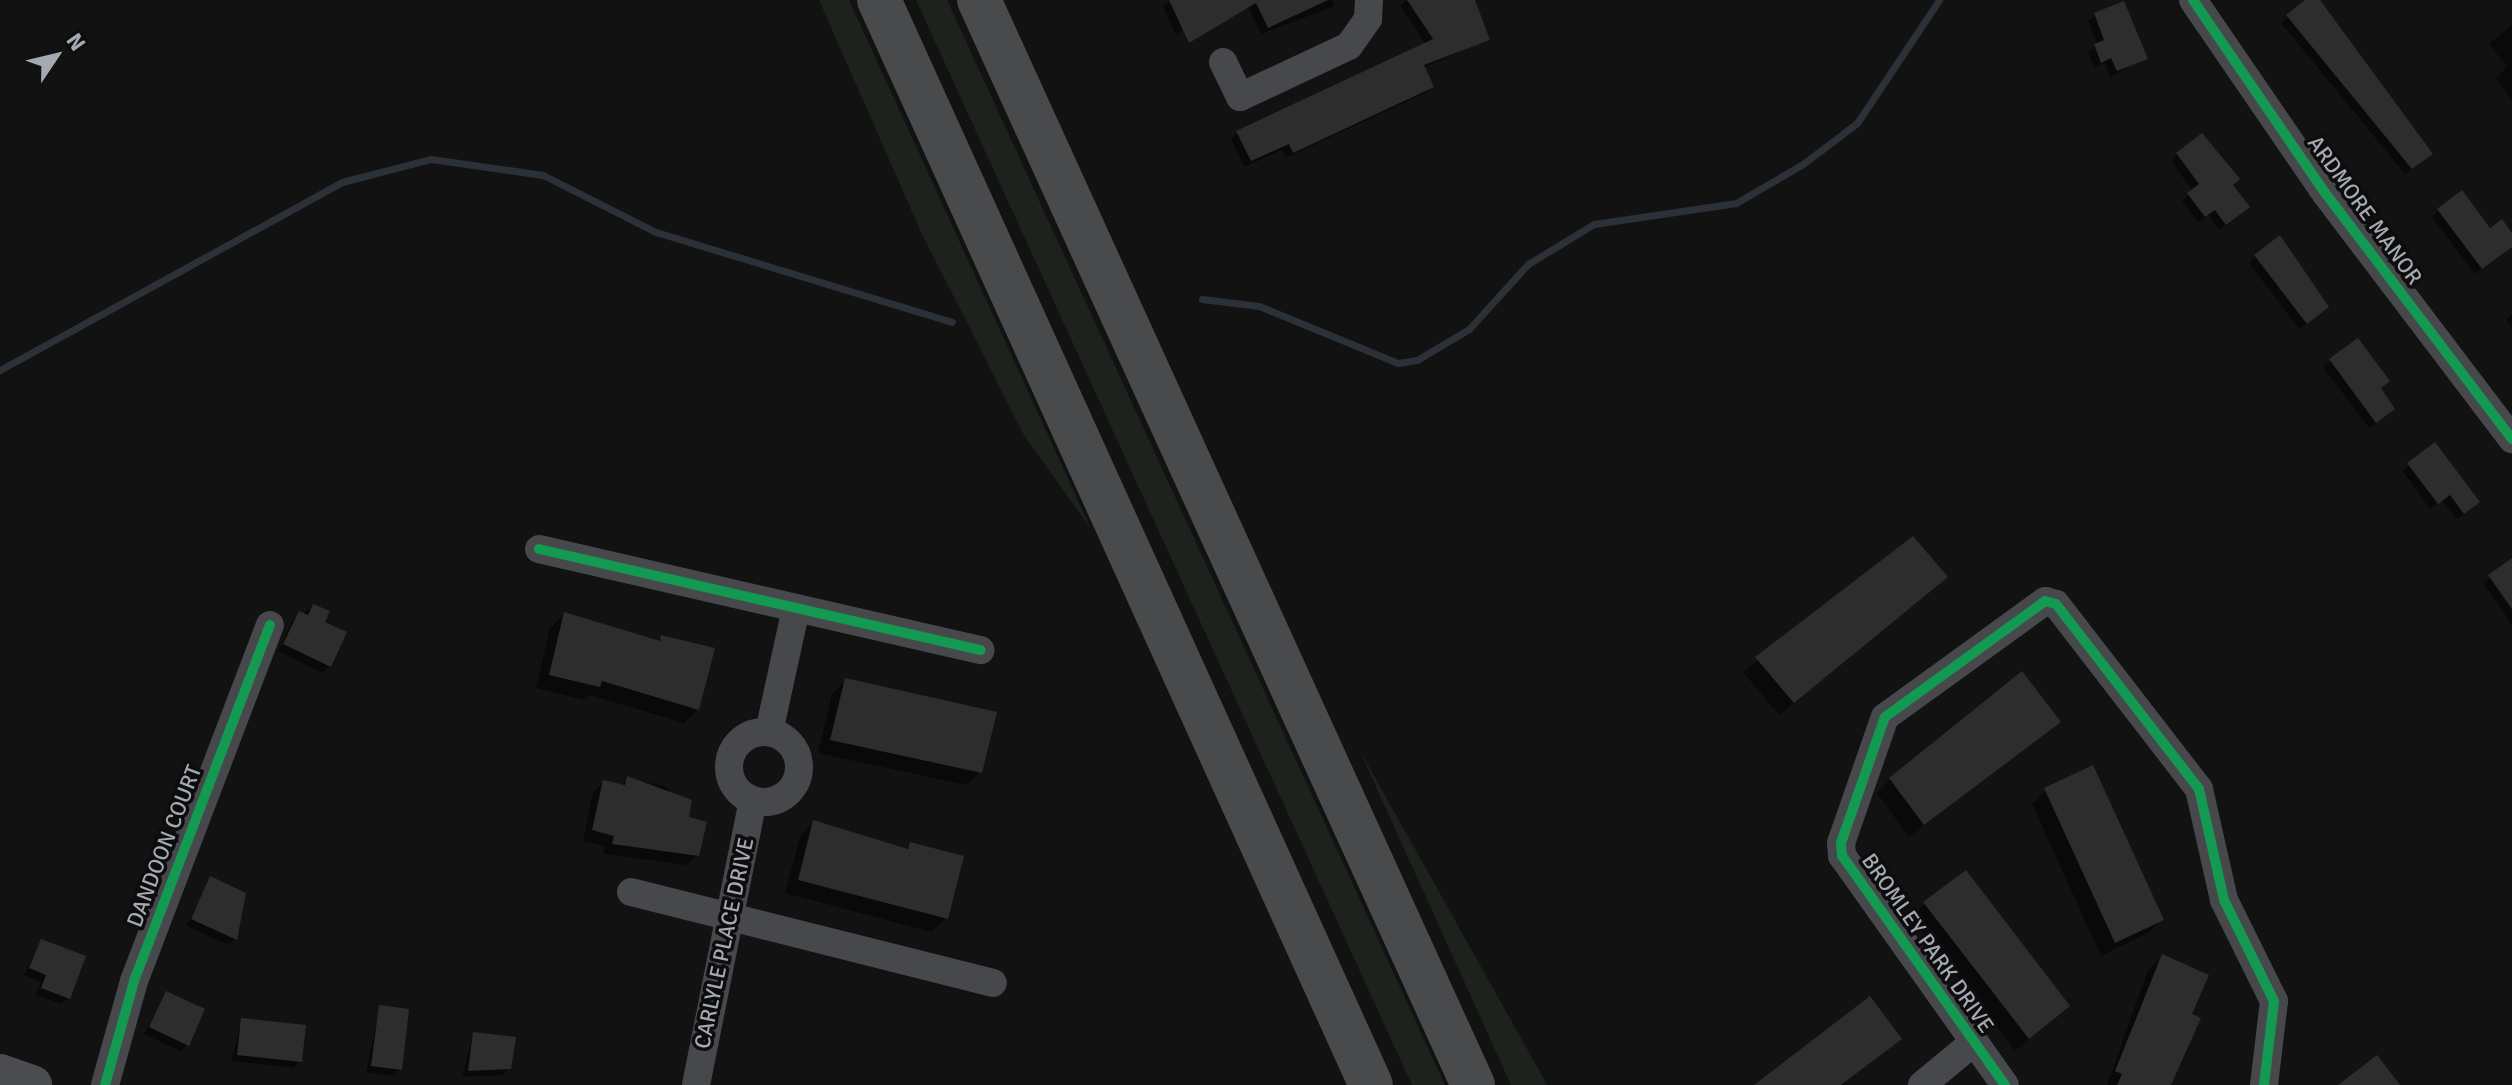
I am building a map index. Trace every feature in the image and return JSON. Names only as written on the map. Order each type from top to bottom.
[{"type":"highway","points":[[879,0],[1371,1085]]},
{"type":"highway","points":[[979,0],[1473,1085]]},
{"type":"main road","points":[[0,1074],[32,1085]]},
{"type":"street","points":[[1223,62],[1240,97],[1349,46],[1368,19],[1369,0]]},
{"type":"street","name":"ARDMORE MANOR","points":[[2193,0],[2326,194],[2512,439]]},
{"type":"street","points":[[539,549],[981,650]]},
{"type":"street","name":"BROMLEY PARK DRIVE","points":[[2005,1085],[1842,856],[1841,843],[1885,717],[2045,601],[2065,616],[2199,789],[2224,900],[2274,1001],[2264,1085]]},
{"type":"street","points":[[769,732],[796,608]]},
{"type":"street","name":"DANDOON COURT","points":[[105,1085],[134,981],[270,625]]},
{"type":"street","points":[[769,732],[790,743],[798,777],[788,793],[753,801],[733,783],[729,756],[739,740],[769,732]]},
{"type":"street","name":"CARLYLE PLACE DRIVE","points":[[696,1085],[753,801]]},
{"type":"street","points":[[631,892],[993,983]]},
{"type":"street","points":[[1922,1085],[1974,1042]]},
{"type":"shaded area","points":[[819,0],[849,0],[1091,529],[1024,435],[921,232]]},
{"type":"shaded area","points":[[916,0],[947,0],[1445,1085],[1412,1085]]},
{"type":"shaded area","points":[[1359,749],[1545,1081],[1547,1085],[1511,1085]]},
{"type":"building","points":[[1169,0],[1328,0],[1268,28],[1256,3],[1189,43]]},
{"type":"building","points":[[1407,0],[1475,0],[1490,40],[1424,65],[1434,87],[1293,153],[1289,144],[1251,161],[1236,131],[1433,39]]},
{"type":"building","points":[[2305,0],[2320,0],[2433,154],[2412,169],[2286,15]]},
{"type":"building","points":[[2124,1],[2148,59],[2117,71],[2111,58],[2101,63],[2094,44],[2104,40],[2094,13]]},
{"type":"building","points":[[2202,133],[2240,179],[2233,185],[2250,207],[2226,225],[2215,210],[2205,217],[2187,193],[2199,184],[2176,153]]},
{"type":"building","points":[[2462,190],[2490,228],[2502,219],[2512,233],[2512,247],[2482,269],[2437,209]]},
{"type":"building","points":[[2280,235],[2329,307],[2307,324],[2254,255]]},
{"type":"building","points":[[2358,338],[2390,381],[2381,388],[2395,409],[2376,423],[2329,359]]},
{"type":"building","points":[[2435,442],[2480,502],[2464,514],[2450,495],[2438,504],[2407,463]]},
{"type":"building","points":[[1913,536],[1948,577],[1794,703],[1755,657]]},
{"type":"building","points":[[2512,558],[2512,609],[2488,575]]},
{"type":"building","points":[[313,604],[330,611],[325,622],[347,632],[331,667],[283,644],[299,611],[308,615]]},
{"type":"building","points":[[564,612],[660,641],[661,635],[715,648],[699,710],[602,681],[600,687],[549,675]]},
{"type":"building","points":[[2022,671],[2061,722],[1924,825],[1889,778]]},
{"type":"building","points":[[845,678],[997,712],[982,773],[830,740]]},
{"type":"building","points":[[2093,765],[2164,920],[2115,943],[2044,788]]},
{"type":"building","points":[[627,776],[692,800],[689,817],[707,822],[699,856],[612,844],[614,836],[592,830],[603,780],[625,785]]},
{"type":"building","points":[[813,820],[908,849],[910,842],[964,856],[948,919],[798,880]]},
{"type":"building","points":[[1966,870],[2070,1006],[2029,1039],[1923,902]]},
{"type":"building","points":[[210,876],[246,893],[237,940],[191,919]]},
{"type":"building","points":[[41,939],[86,956],[70,999],[41,988],[46,975],[29,968]]},
{"type":"building","points":[[2162,954],[2209,975],[2192,1014],[2201,1018],[2171,1085],[2117,1085],[2122,1074],[2115,1071]]},
{"type":"building","points":[[166,991],[205,1009],[189,1046],[149,1027]]},
{"type":"building","points":[[1870,996],[1902,1039],[1841,1085],[1754,1085]]},
{"type":"building","points":[[379,1005],[409,1009],[402,1070],[371,1066]]},
{"type":"building","points":[[241,1018],[306,1025],[302,1062],[237,1055]]},
{"type":"building","points":[[473,1032],[516,1037],[511,1069],[468,1071]]},
{"type":"building","points":[[2377,1055],[2400,1085],[2338,1085]]},
{"type":"waterway","points":[[1202,299],[1259,306],[1398,363],[1417,360],[1469,329],[1528,264],[1594,224],[1736,203],[1803,164],[1857,123],[1939,0]]},
{"type":"waterway","points":[[0,370],[342,182],[431,159],[543,175],[656,232],[952,322]]},
{"type":"cycle path","points":[[2193,0],[2326,194],[2512,439]]},
{"type":"cycle path","points":[[539,549],[981,650]]},
{"type":"cycle path","points":[[2005,1085],[1842,856],[1841,843],[1885,717],[2045,601],[2056,604],[2199,789],[2224,900],[2274,1001],[2264,1085]]},
{"type":"cycle path","points":[[105,1085],[134,981],[270,625]]}]
